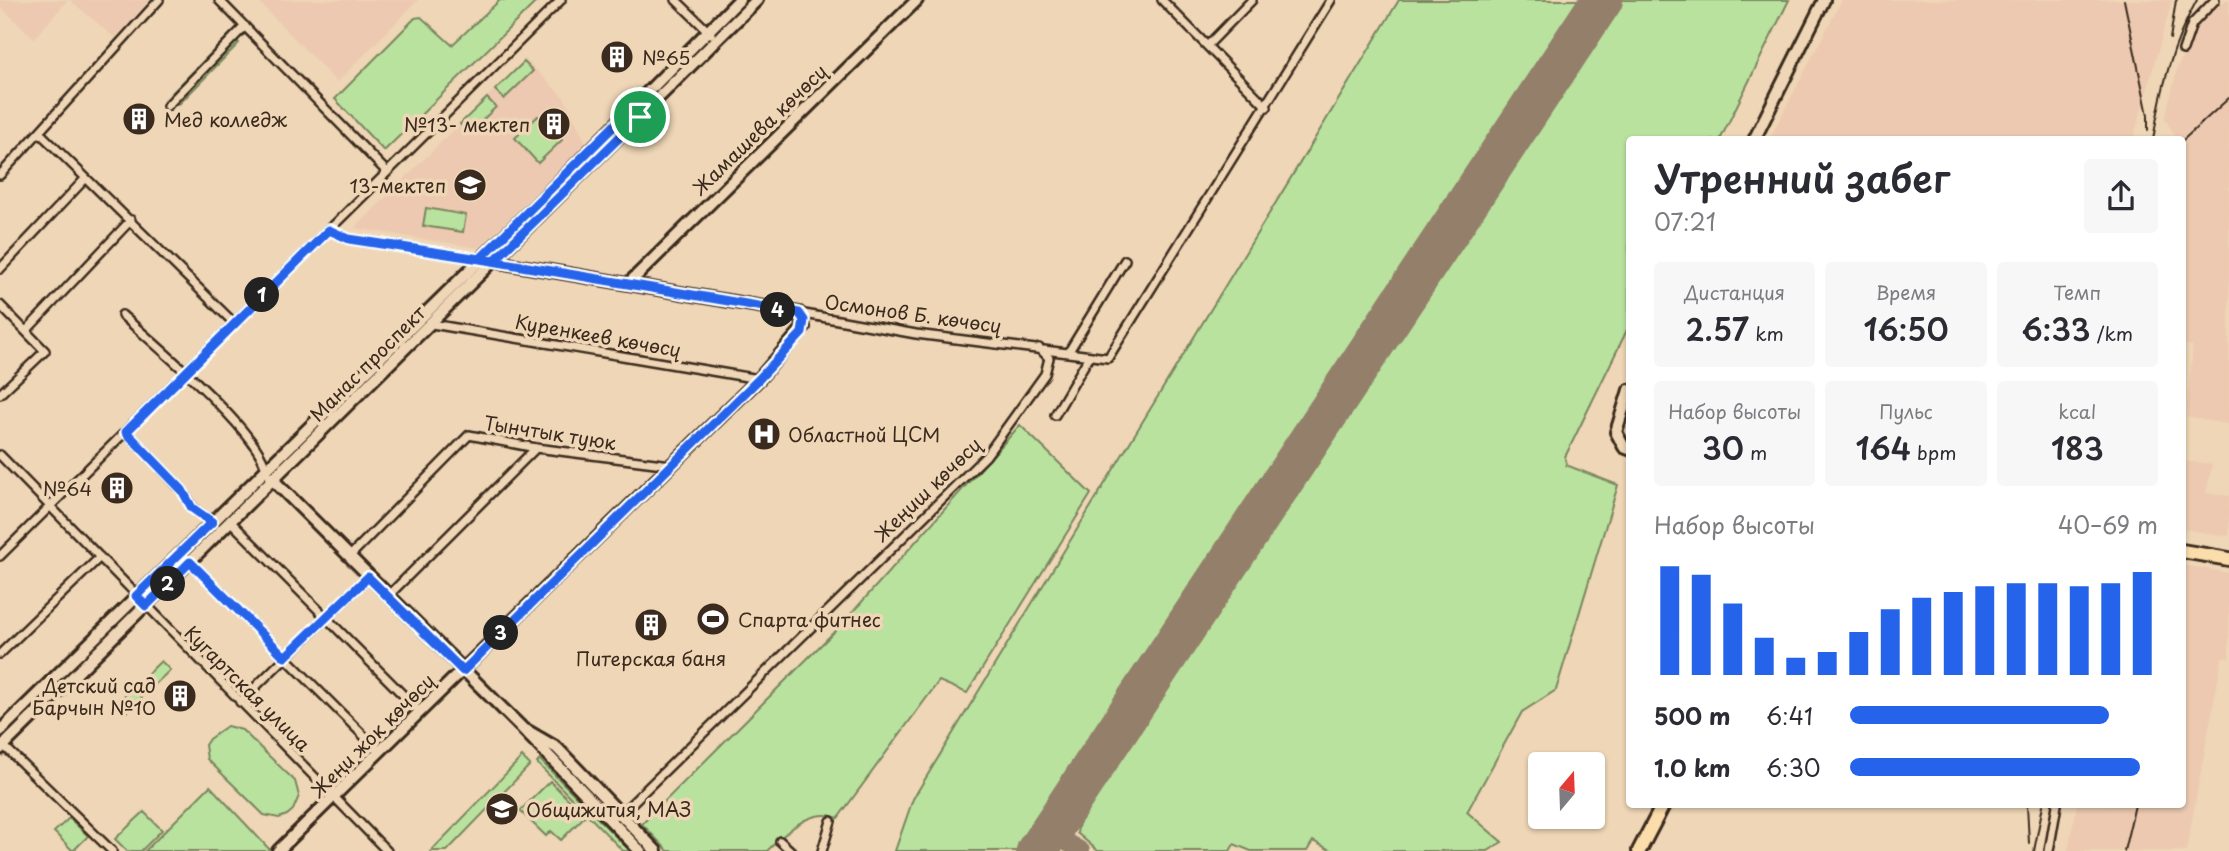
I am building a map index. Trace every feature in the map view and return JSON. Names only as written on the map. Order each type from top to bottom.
[{"type":"main road","points":[[574,175],[632,108],[739,0]]},
{"type":"main road","points":[[0,731],[480,259],[541,208],[640,117],[757,0]]},
{"type":"main road","name":"Жамашева көчөсү","points":[[628,284],[917,0]]},
{"type":"main road","points":[[1756,136],[1824,0]]},
{"type":"main road","points":[[632,108],[640,117]]},
{"type":"main road","name":"Манас проспект","points":[[1,746],[432,324],[541,208]]},
{"type":"main road","name":"Осмонов Б. көчөсү","points":[[480,259],[799,313]]},
{"type":"main road","name":"Жеңи жок көчөсү","points":[[278,851],[759,379],[802,333],[804,320],[799,313]]},
{"type":"main road","points":[[409,329],[417,338]]},
{"type":"main road","points":[[345,392],[354,401]]},
{"type":"main road","points":[[1626,400],[1616,432],[1626,448]]},
{"type":"main road","points":[[266,470],[273,482],[521,727],[640,851]]},
{"type":"main road","points":[[2186,552],[2229,559]]},
{"type":"main road","points":[[521,727],[557,748],[620,809],[626,822],[656,851]]},
{"type":"main road","points":[[1639,851],[1661,808]]},
{"type":"street","points":[[0,175],[159,0]]},
{"type":"street","points":[[219,0],[386,171]]},
{"type":"street","points":[[0,556],[561,0]]},
{"type":"street","points":[[676,0],[716,40]]},
{"type":"street","points":[[1207,46],[1252,0]]},
{"type":"street","points":[[1038,348],[1108,358],[1116,349],[1331,0]]},
{"type":"street","points":[[2183,50],[2192,24],[2216,0]]},
{"type":"street","points":[[1164,1],[1267,107]]},
{"type":"street","points":[[167,106],[245,26]]},
{"type":"street","points":[[40,133],[234,323]]},
{"type":"street","points":[[0,268],[86,178]]},
{"type":"street","points":[[26,331],[131,220]]},
{"type":"street","name":"Осмонов Б. көчөсү","points":[[329,230],[349,239],[480,259]]},
{"type":"street","points":[[1068,353],[1125,260]]},
{"type":"street","points":[[0,305],[45,351],[0,394]]},
{"type":"street","name":"Осмонов Б. көчөсү","points":[[799,313],[916,334],[1038,348]]},
{"type":"street","points":[[122,315],[235,423],[263,459],[266,470]]},
{"type":"street","name":"Куренкеев көчөсү","points":[[432,324],[759,379]]},
{"type":"street","name":"Жеңиш көчөсү","points":[[620,809],[986,456],[1045,374],[1049,358],[1038,348]]},
{"type":"street","points":[[1055,415],[1089,357]]},
{"type":"street","points":[[126,432],[182,490],[192,508],[223,530]]},
{"type":"street","name":"Тынчтык туюк","points":[[349,557],[470,435],[536,448],[671,465]]},
{"type":"street","points":[[388,596],[536,448]]},
{"type":"street","name":"Кугартская улица","points":[[0,455],[387,851]]},
{"type":"street","points":[[231,522],[420,712]]},
{"type":"street","points":[[0,654],[100,558]]},
{"type":"street","points":[[190,562],[380,752]]},
{"type":"street","points":[[240,702],[368,577]]},
{"type":"street","points":[[1,746],[112,851]]},
{"type":"street","points":[[2049,851],[2056,808]]},
{"type":"street","points":[[822,851],[831,821]]},
{"type":"street","points":[[780,841],[791,851]]},
{"type":"shaded area","points":[[0,0],[68,0],[34,38],[2,8],[0,10]]},
{"type":"shaded area","points":[[70,0],[150,0],[115,38]]},
{"type":"shaded area","points":[[257,0],[418,0],[337,82]]},
{"type":"shaded area","points":[[1842,0],[2172,0],[2134,136],[1771,136]]},
{"type":"shaded area","points":[[2229,0],[2229,424],[2186,417],[2193,346],[2186,345],[2186,136],[2175,136],[2165,118],[2178,67],[2197,25]]},
{"type":"shaded area","name":"13-мектеп","points":[[525,59],[564,98],[586,143],[479,248],[355,228]]},
{"type":"shaded area","points":[[2186,461],[2212,464],[2206,493],[2229,496],[2229,536],[2186,530]]},
{"type":"shaded area","points":[[2186,566],[2229,573],[2229,658],[2222,657],[2186,851],[2068,851],[2076,808],[2186,808]]},
{"type":"green space","points":[[500,0],[538,0],[384,151],[335,99],[415,18],[421,17],[452,45]]},
{"type":"green space","points":[[1399,0],[1582,0],[1017,851],[895,851],[913,799]]},
{"type":"green space","points":[[1621,0],[1789,0],[1722,136],[1626,136],[1626,332],[1565,457],[1566,465],[1618,485],[1556,690],[1522,712],[1467,812],[1502,842],[1488,851],[1332,851],[1313,841],[1307,851],[1251,851],[1234,844],[1230,851],[1098,851],[1077,833],[1080,817]]},
{"type":"green space","points":[[230,34],[239,43],[179,104],[170,95]]},
{"type":"green space","points":[[524,62],[533,71],[504,99],[495,90]]},
{"type":"green space","points":[[487,98],[496,107],[469,133],[460,124]]},
{"type":"green space","points":[[538,116],[562,140],[538,163],[515,138]]},
{"type":"green space","points":[[426,208],[466,215],[463,232],[423,226]]},
{"type":"green space","points":[[1020,425],[1091,494],[967,693],[939,681],[838,818],[828,815],[808,819],[790,830],[767,851],[668,851],[642,824],[842,624]]},
{"type":"green space","points":[[129,608],[133,611],[3,736],[2,735]]},
{"type":"green space","points":[[161,661],[170,670],[126,712],[117,703]]},
{"type":"green space","points":[[227,726],[242,730],[295,781],[299,796],[293,810],[287,815],[279,818],[264,815],[207,759],[205,745]]},
{"type":"green space","points":[[522,757],[530,765],[447,851],[431,851]]},
{"type":"green space","points":[[540,760],[630,851],[623,851],[537,763]]},
{"type":"green space","points":[[550,781],[585,816],[561,840],[551,831],[546,836],[520,811]]},
{"type":"green space","points":[[210,786],[271,851],[145,851]]},
{"type":"green space","points":[[144,812],[162,830],[141,851],[127,851],[115,839]]},
{"type":"green space","points":[[69,818],[88,836],[73,851],[54,832]]},
{"type":"taxiway","points":[[1050,832],[1081,851]]},
{"type":"runway","points":[[1037,851],[1602,0]]},
{"type":"railway","points":[[2124,0],[2148,115],[2148,130]]},
{"type":"railway","points":[[2170,39],[2176,0]]},
{"type":"railway","points":[[2154,136],[2169,68],[2181,33],[2197,0]]},
{"type":"railway","points":[[2186,137],[2229,98]]},
{"type":"railway","points":[[2027,808],[2029,843]]},
{"type":"railway","points":[[2034,851],[2042,808]]},
{"type":"railway","points":[[2124,851],[2134,808]]},
{"type":"place","name":"№65","points":[[617,57]]},
{"type":"place","name":"Мед колледж","points":[[139,119]]},
{"type":"place","name":"№13- мектеп","points":[[554,124]]},
{"type":"place","name":"13-мектеп","points":[[470,185]]},
{"type":"place","name":"Областной ЦСМ","points":[[764,434]]},
{"type":"place","name":"№64","points":[[117,488]]},
{"type":"place","name":"Спарта фитнес","points":[[713,619]]},
{"type":"place","name":"Питерская баня","points":[[651,625]]},
{"type":"place","name":"Детский сад Барчын №10","points":[[180,696]]},
{"type":"place","name":"Общижития, МАЗ","points":[[502,809]]},
{"type":"route","points":[[640,117],[494,261],[480,259],[349,239],[329,230],[126,432],[182,490],[192,508],[212,522],[136,596],[146,606],[190,562],[285,657],[368,577],[463,671],[759,379],[802,333],[804,327],[804,320],[799,313],[480,259],[632,108],[640,117]]}]
